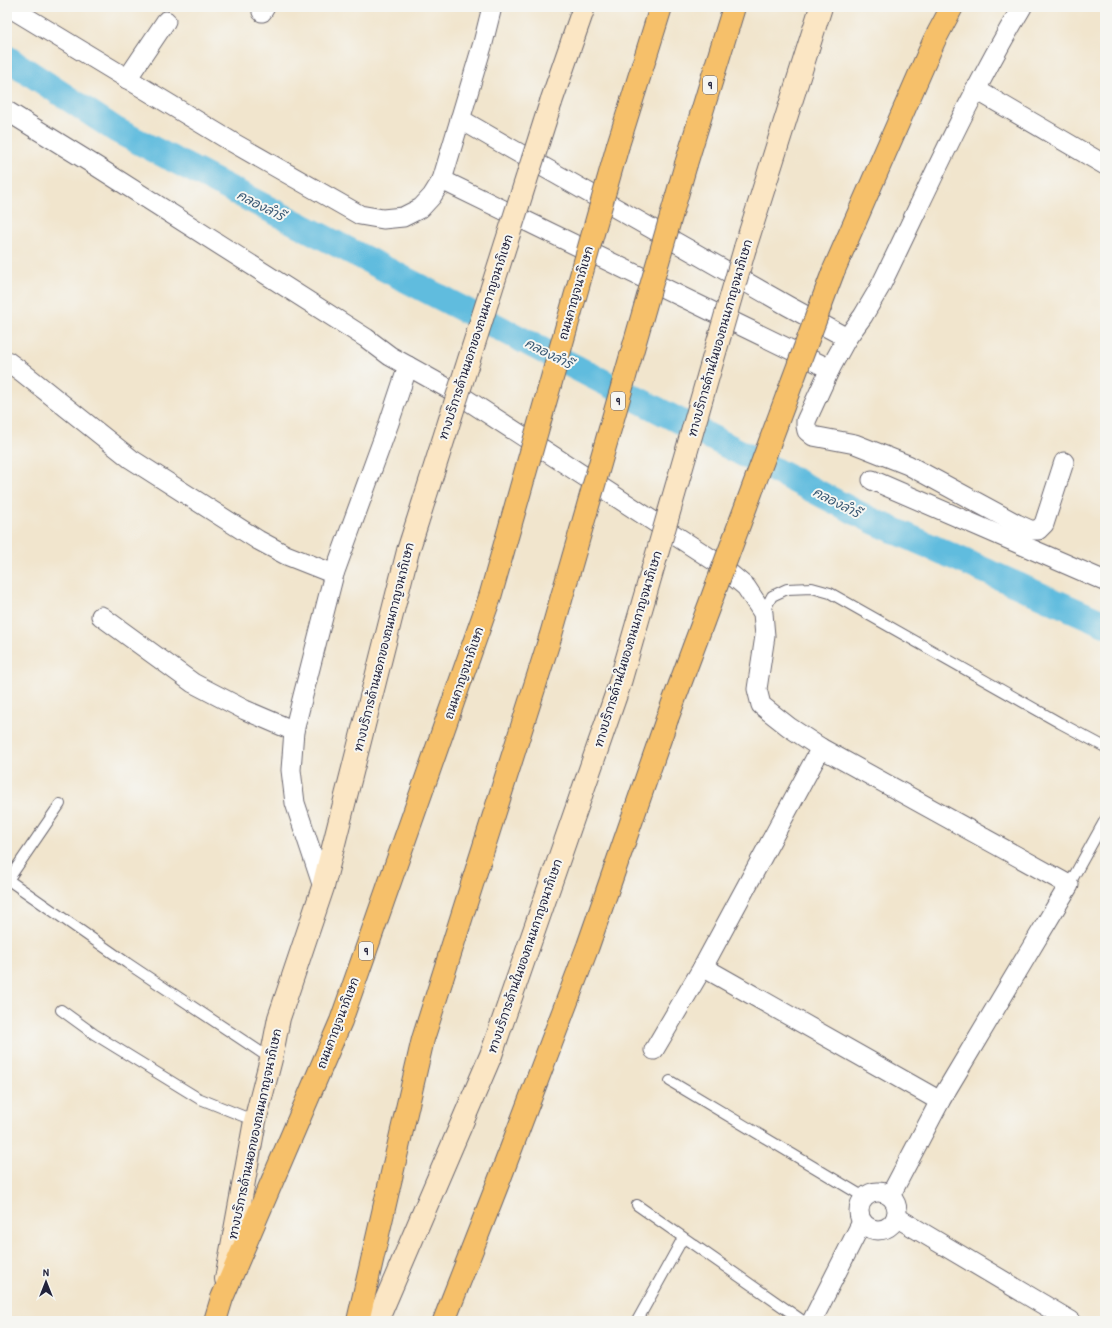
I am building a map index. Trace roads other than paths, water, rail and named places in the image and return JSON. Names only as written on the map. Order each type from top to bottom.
[{"type":"main road","name":"ทางบริการด้านนอกของถนนกาญจนาภิเษก","points":[[222,1298],[255,1121],[271,1059],[279,1018],[323,887],[408,551],[551,102],[584,7]]},
{"type":"main road","name":"ถนนกาญจนาภิเษก","points":[[215,1321],[222,1298],[341,1021],[490,597],[618,145],[660,7]]},
{"type":"main road","name":"9","points":[[358,1321],[423,1039],[550,638],[686,164],[734,7]]},
{"type":"main road","name":"ทางบริการด้านในของถนนกาญจนาภิเษก","points":[[377,1321],[491,1055],[619,686],[745,248],[821,7]]},
{"type":"main road","points":[[444,1321],[585,953],[667,719],[833,272],[934,41],[952,7]]},
{"type":"main road","points":[[934,41],[960,7]]},
{"type":"street","points":[[9,7],[30,12],[127,79],[232,142],[360,215],[383,219],[403,217],[421,208],[432,196],[442,180],[483,43],[492,7]]},
{"type":"street","points":[[1022,7],[975,89],[880,286],[863,316],[847,338],[830,369],[806,421],[806,426],[807,431],[813,436],[855,444],[908,465],[1030,530],[1038,530],[1044,524],[1064,462]]},
{"type":"street","points":[[127,79],[166,21]]},
{"type":"street","points":[[975,89],[1105,165]]},
{"type":"street","points":[[7,111],[366,338],[390,356],[458,394],[716,562],[746,587],[763,613],[765,636],[757,689],[761,705],[789,727],[821,748],[1069,885],[940,1101],[890,1196]]},
{"type":"street","points":[[460,119],[788,306],[847,338]]},
{"type":"street","points":[[442,180],[830,369]]},
{"type":"street","points":[[7,362],[22,372],[131,459],[258,540],[286,556],[334,574]]},
{"type":"street","points":[[323,887],[295,803],[291,770],[294,731],[334,574],[389,423],[408,366]]},
{"type":"street","points":[[872,480],[1105,581]]},
{"type":"street","points":[[101,616],[193,683],[245,710],[294,731]]},
{"type":"street","points":[[654,1050],[703,967],[821,748]]},
{"type":"street","points":[[703,967],[940,1101]]},
{"type":"street","points":[[877,1192],[890,1196],[895,1202],[897,1209],[896,1217],[892,1224],[882,1229],[871,1229],[862,1222],[859,1209],[860,1203],[864,1197],[870,1193],[877,1192]]},
{"type":"street","points":[[896,1217],[1071,1321]]},
{"type":"street","points":[[812,1321],[862,1222]]},
{"type":"lane","points":[[763,613],[772,596],[786,589],[812,588],[830,593],[1105,747]]},
{"type":"lane","points":[[60,804],[7,879],[127,963],[271,1059]]},
{"type":"lane","points":[[1069,885],[1105,820]]},
{"type":"lane","points":[[61,1010],[94,1034],[198,1098],[255,1121]]},
{"type":"lane","points":[[670,1081],[864,1197]]},
{"type":"lane","points":[[637,1205],[803,1321]]},
{"type":"lane","points":[[637,1321],[683,1238]]},
{"type":"waterway","name":"คลองลำรี","points":[[7,58],[116,130],[871,520],[1105,624]]}]
